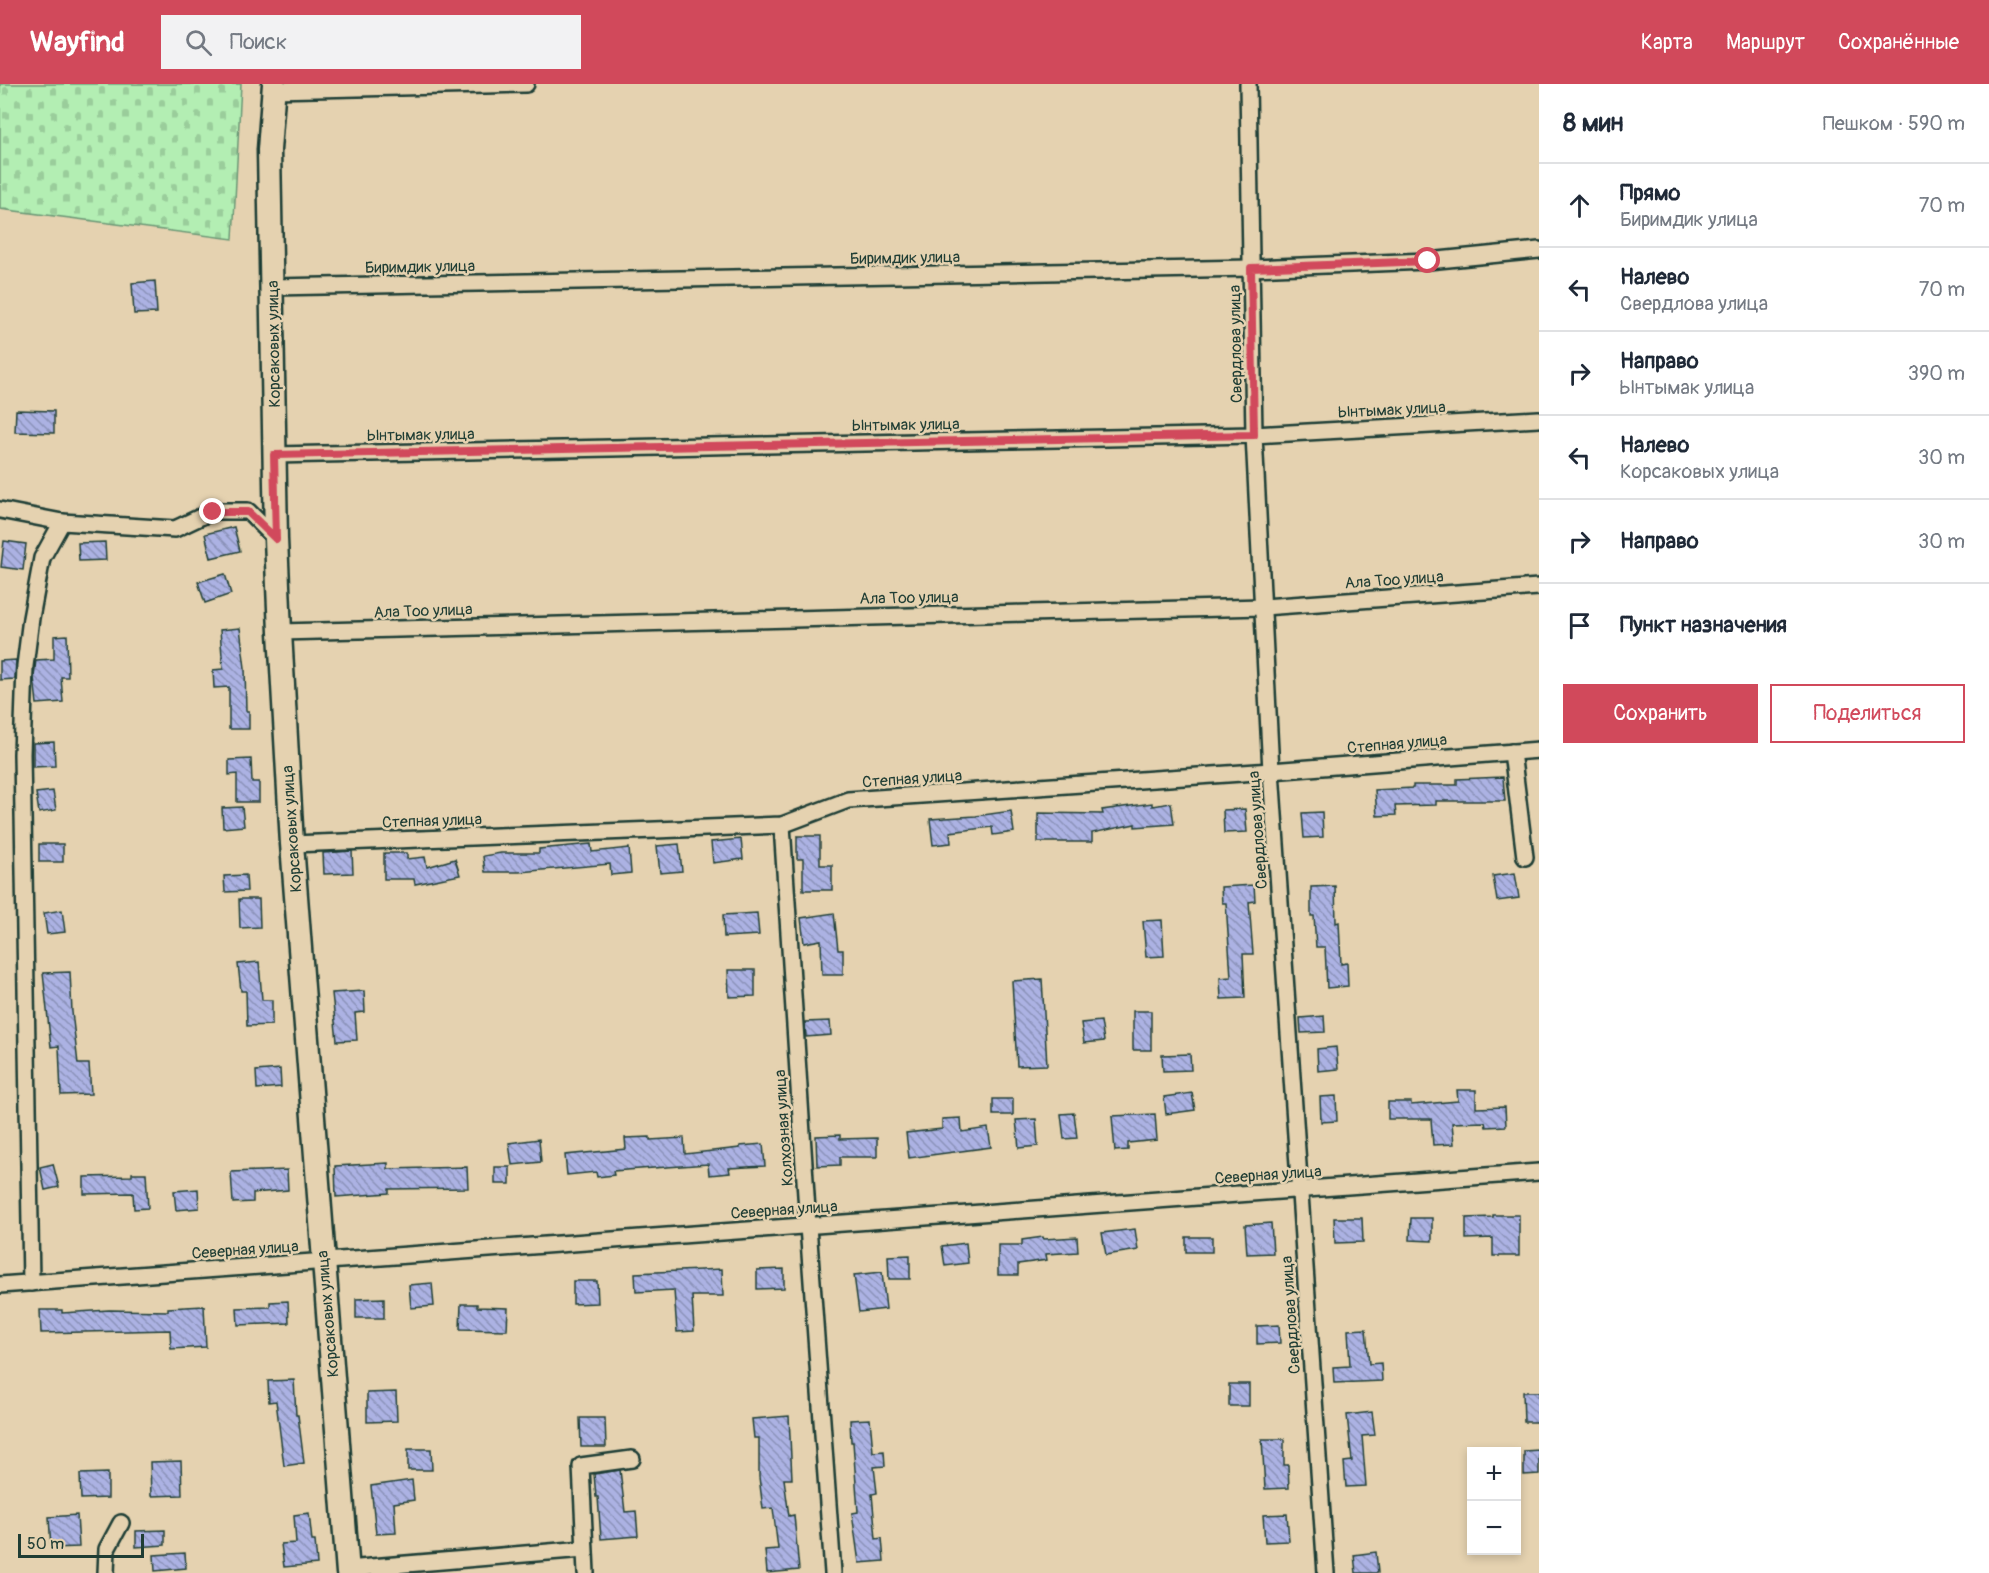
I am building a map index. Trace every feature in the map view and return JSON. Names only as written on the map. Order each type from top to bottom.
[{"type":"street","points":[[274,87],[526,84]]},
{"type":"street","name":"Свердлова улица","points":[[1248,84],[1254,435],[1271,771],[1326,1573]]},
{"type":"street","name":"Корсаковых улица","points":[[274,87],[269,150],[274,455],[280,632],[292,844],[347,1571]]},
{"type":"street","name":"Биримдик улица","points":[[272,287],[1251,268],[1428,261],[1539,250]]},
{"type":"street","name":"Ынтымак улица","points":[[274,455],[1254,435],[1539,419]]},
{"type":"street","points":[[0,510],[62,522],[175,529],[213,512],[248,512],[276,539]]},
{"type":"street","points":[[31,1282],[22,754],[25,666],[42,558],[62,522]]},
{"type":"street","name":"Ала Тоо улица","points":[[280,632],[1263,607],[1539,587]]},
{"type":"street","name":"Степная улица","points":[[292,844],[782,825],[848,800],[1539,750]]},
{"type":"street","points":[[1512,752],[1525,857]]},
{"type":"street","name":"Колхозная улица","points":[[782,825],[833,1573]]},
{"type":"street","name":"Северная улица","points":[[0,1285],[1539,1172]]},
{"type":"street","points":[[586,1573],[581,1466],[632,1459]]},
{"type":"street","points":[[106,1573],[107,1549],[121,1523]]},
{"type":"street","points":[[347,1571],[584,1549]]},
{"type":"green space","points":[[0,84],[241,84],[233,239],[0,209]]},
{"type":"building","points":[[155,281],[157,313],[134,314],[132,283]]},
{"type":"building","points":[[16,410],[54,411],[54,433],[15,432]]},
{"type":"building","points":[[234,527],[240,551],[211,558],[205,534]]},
{"type":"building","points":[[4,541],[26,544],[23,570],[1,567]]},
{"type":"building","points":[[105,542],[106,560],[79,561],[78,543]]},
{"type":"building","points":[[225,574],[231,594],[205,603],[198,582]]},
{"type":"building","points":[[240,628],[249,729],[229,729],[229,687],[214,688],[213,670],[223,669],[220,630]]},
{"type":"building","points":[[67,635],[68,677],[61,677],[63,702],[37,704],[34,677],[36,660],[54,659],[54,636]]},
{"type":"building","points":[[16,660],[15,679],[0,680],[0,661]]},
{"type":"building","points":[[54,742],[55,766],[33,767],[33,743]]},
{"type":"building","points":[[251,759],[252,782],[259,782],[259,802],[237,802],[237,774],[229,775],[229,760]]},
{"type":"building","points":[[1503,777],[1505,801],[1436,801],[1436,805],[1395,806],[1396,815],[1377,816],[1375,790],[1413,788],[1413,785],[1457,785],[1457,779]]},
{"type":"building","points":[[53,791],[56,810],[39,813],[36,793]]},
{"type":"building","points":[[1152,803],[1152,806],[1171,803],[1174,824],[1135,827],[1135,824],[1092,833],[1092,842],[1038,842],[1038,813],[1103,814],[1102,810]]},
{"type":"building","points":[[242,807],[244,826],[223,828],[222,808]]},
{"type":"building","points":[[1245,809],[1247,832],[1224,833],[1223,810]]},
{"type":"building","points":[[1011,811],[1014,832],[993,835],[992,827],[950,832],[951,843],[933,845],[930,819]]},
{"type":"building","points":[[1322,812],[1323,837],[1304,838],[1302,813]]},
{"type":"building","points":[[797,836],[820,836],[820,865],[832,865],[832,890],[803,890],[803,859],[797,859]]},
{"type":"building","points":[[741,839],[743,859],[713,863],[711,842]]},
{"type":"building","points":[[39,844],[63,844],[63,862],[39,862]]},
{"type":"building","points":[[591,844],[592,852],[629,848],[631,873],[611,875],[610,864],[519,872],[485,872],[483,856],[501,853],[539,853],[539,849]]},
{"type":"building","points":[[679,844],[682,871],[660,873],[657,846]]},
{"type":"building","points":[[352,851],[353,873],[324,874],[323,853]]},
{"type":"building","points":[[384,853],[407,853],[407,859],[425,857],[427,867],[455,859],[460,875],[415,884],[414,879],[384,879]]},
{"type":"building","points":[[1515,873],[1519,898],[1497,901],[1493,876]]},
{"type":"building","points":[[246,875],[247,891],[225,892],[224,876]]},
{"type":"building","points":[[1254,885],[1255,901],[1249,902],[1253,954],[1243,954],[1245,998],[1221,999],[1220,978],[1231,977],[1226,903],[1222,903],[1221,887]]},
{"type":"building","points":[[1335,886],[1336,923],[1339,922],[1341,964],[1347,963],[1348,986],[1327,988],[1325,947],[1316,947],[1314,916],[1311,916],[1311,887]]},
{"type":"building","points":[[239,899],[259,899],[260,927],[240,928]]},
{"type":"building","points":[[62,910],[65,932],[47,934],[44,913]]},
{"type":"building","points":[[757,913],[759,935],[724,937],[723,915]]},
{"type":"building","points":[[834,913],[838,950],[843,950],[843,975],[822,975],[821,940],[804,943],[801,918]]},
{"type":"building","points":[[1162,920],[1164,956],[1146,957],[1143,921]]},
{"type":"building","points":[[259,962],[262,1000],[272,1000],[272,1025],[247,1026],[246,991],[241,991],[238,964]]},
{"type":"building","points":[[728,970],[755,970],[755,996],[729,997]]},
{"type":"building","points":[[70,972],[78,1064],[89,1064],[91,1094],[61,1095],[59,1046],[51,1047],[43,973]]},
{"type":"building","points":[[1042,979],[1047,1065],[1017,1066],[1012,981]]},
{"type":"building","points":[[364,991],[365,1012],[355,1013],[357,1040],[337,1041],[332,993]]},
{"type":"building","points":[[1133,1011],[1151,1011],[1151,1050],[1133,1050]]},
{"type":"building","points":[[1324,1016],[1325,1032],[1301,1033],[1300,1018]]},
{"type":"building","points":[[830,1021],[831,1035],[806,1037],[805,1022]]},
{"type":"building","points":[[1101,1021],[1104,1041],[1084,1043],[1081,1023]]},
{"type":"building","points":[[1336,1047],[1338,1069],[1318,1071],[1317,1049]]},
{"type":"building","points":[[1190,1054],[1191,1070],[1163,1071],[1162,1055]]},
{"type":"building","points":[[280,1069],[281,1087],[257,1089],[256,1071]]},
{"type":"building","points":[[1457,1090],[1476,1090],[1476,1108],[1505,1107],[1506,1126],[1486,1127],[1485,1122],[1452,1123],[1454,1144],[1433,1145],[1431,1119],[1388,1119],[1388,1102],[1411,1102],[1411,1105],[1458,1101]]},
{"type":"building","points":[[1192,1093],[1195,1110],[1166,1114],[1164,1097]]},
{"type":"building","points":[[1336,1096],[1337,1121],[1321,1122],[1320,1097]]},
{"type":"building","points":[[993,1099],[1013,1099],[1013,1115],[993,1115]]},
{"type":"building","points":[[1074,1113],[1077,1138],[1064,1139],[1061,1114]]},
{"type":"building","points":[[1155,1114],[1157,1140],[1128,1143],[1128,1150],[1115,1151],[1112,1116]]},
{"type":"building","points":[[961,1118],[962,1132],[988,1128],[991,1147],[909,1158],[906,1133],[942,1129],[942,1119]]},
{"type":"building","points":[[1036,1119],[1038,1146],[1019,1148],[1016,1120]]},
{"type":"building","points":[[840,1135],[840,1139],[877,1138],[877,1157],[840,1157],[840,1165],[817,1166],[816,1136]]},
{"type":"building","points":[[650,1137],[650,1140],[684,1138],[685,1154],[763,1144],[765,1166],[729,1168],[730,1173],[709,1175],[708,1164],[613,1171],[614,1175],[597,1177],[596,1172],[567,1175],[565,1155],[626,1149],[625,1138]]},
{"type":"building","points":[[539,1139],[541,1162],[512,1165],[509,1143]]},
{"type":"building","points":[[388,1163],[388,1169],[467,1167],[468,1188],[389,1189],[389,1193],[336,1197],[335,1166]]},
{"type":"building","points":[[53,1164],[59,1187],[45,1190],[40,1167]]},
{"type":"building","points":[[495,1167],[510,1167],[510,1184],[495,1184]]},
{"type":"building","points":[[287,1170],[288,1190],[253,1193],[253,1202],[233,1203],[231,1172]]},
{"type":"building","points":[[132,1173],[146,1173],[148,1208],[134,1209],[133,1193],[84,1194],[84,1177],[132,1176]]},
{"type":"building","points":[[198,1189],[199,1208],[176,1210],[174,1191]]},
{"type":"building","points":[[1493,1215],[1519,1215],[1519,1256],[1493,1256],[1493,1238],[1466,1239],[1466,1218],[1493,1217]]},
{"type":"building","points":[[1334,1218],[1362,1218],[1363,1242],[1335,1243]]},
{"type":"building","points":[[1411,1218],[1432,1218],[1432,1241],[1410,1240]]},
{"type":"building","points":[[1271,1223],[1273,1253],[1247,1254],[1245,1225]]},
{"type":"building","points":[[1135,1229],[1138,1250],[1106,1255],[1102,1233]]},
{"type":"building","points":[[1043,1237],[1044,1239],[1077,1237],[1078,1252],[1046,1254],[1047,1260],[1018,1264],[1018,1275],[998,1275],[998,1245],[1022,1245],[1022,1240]]},
{"type":"building","points":[[1186,1237],[1212,1237],[1212,1252],[1186,1252]]},
{"type":"building","points":[[966,1243],[968,1263],[945,1266],[942,1246]]},
{"type":"building","points":[[910,1255],[910,1279],[889,1279],[888,1256]]},
{"type":"building","points":[[722,1269],[723,1296],[692,1296],[694,1331],[677,1332],[674,1290],[636,1292],[635,1273]]},
{"type":"building","points":[[784,1269],[784,1288],[757,1289],[757,1270]]},
{"type":"building","points":[[882,1272],[886,1309],[859,1312],[854,1275]]},
{"type":"building","points":[[573,1281],[597,1281],[598,1303],[573,1304]]},
{"type":"building","points":[[432,1283],[434,1306],[411,1308],[409,1285]]},
{"type":"building","points":[[384,1298],[384,1318],[356,1318],[356,1299]]},
{"type":"building","points":[[288,1301],[289,1323],[238,1325],[237,1308],[270,1307],[270,1302]]},
{"type":"building","points":[[461,1304],[508,1308],[507,1330],[460,1329]]},
{"type":"building","points":[[204,1306],[206,1347],[171,1349],[170,1330],[41,1333],[40,1310],[62,1310],[62,1313],[109,1310],[168,1311],[168,1308]]},
{"type":"building","points":[[1279,1325],[1280,1343],[1257,1344],[1257,1326]]},
{"type":"building","points":[[1366,1329],[1369,1364],[1381,1363],[1382,1381],[1334,1383],[1333,1367],[1350,1366],[1348,1330]]},
{"type":"building","points":[[294,1380],[296,1415],[298,1415],[304,1463],[284,1466],[276,1401],[269,1402],[268,1381]]},
{"type":"building","points":[[1229,1384],[1249,1384],[1249,1406],[1229,1406]]},
{"type":"building","points":[[396,1392],[397,1421],[367,1422],[367,1393]]},
{"type":"building","points":[[1523,1392],[1539,1392],[1539,1422],[1524,1422]]},
{"type":"building","points":[[1372,1412],[1375,1435],[1362,1436],[1366,1486],[1346,1487],[1344,1462],[1352,1461],[1347,1415]]},
{"type":"building","points":[[789,1416],[792,1479],[784,1479],[789,1516],[794,1515],[799,1570],[767,1573],[765,1550],[778,1549],[773,1508],[763,1509],[759,1477],[759,1438],[754,1438],[752,1419]]},
{"type":"building","points":[[580,1418],[605,1418],[606,1447],[581,1447]]},
{"type":"building","points":[[870,1419],[873,1452],[884,1451],[885,1466],[874,1467],[877,1493],[872,1494],[876,1539],[882,1538],[884,1561],[859,1563],[852,1513],[858,1512],[850,1420]]},
{"type":"building","points":[[1262,1439],[1284,1439],[1284,1465],[1288,1465],[1289,1488],[1265,1489]]},
{"type":"building","points":[[408,1449],[431,1449],[432,1470],[408,1470]]},
{"type":"building","points":[[1539,1450],[1539,1474],[1524,1475],[1524,1451]]},
{"type":"building","points":[[181,1461],[182,1495],[151,1496],[150,1462]]},
{"type":"building","points":[[620,1470],[625,1512],[636,1511],[638,1536],[601,1539],[594,1474]]},
{"type":"building","points":[[108,1473],[108,1498],[81,1499],[80,1474]]},
{"type":"building","points":[[412,1480],[414,1500],[394,1503],[396,1533],[376,1534],[371,1486]]},
{"type":"building","points":[[309,1513],[317,1564],[284,1567],[281,1544],[296,1543],[294,1515]]},
{"type":"building","points":[[1287,1514],[1289,1541],[1265,1542],[1263,1515]]},
{"type":"building","points":[[77,1515],[79,1547],[51,1548],[49,1517]]},
{"type":"building","points":[[165,1530],[165,1545],[136,1547],[136,1531]]},
{"type":"building","points":[[1376,1552],[1378,1573],[1356,1573],[1354,1555]]},
{"type":"building","points":[[185,1553],[186,1568],[155,1571],[154,1555]]},
{"type":"route","points":[[213,512],[248,512],[276,539],[274,455],[1254,435],[1251,268],[1428,261]]}]
